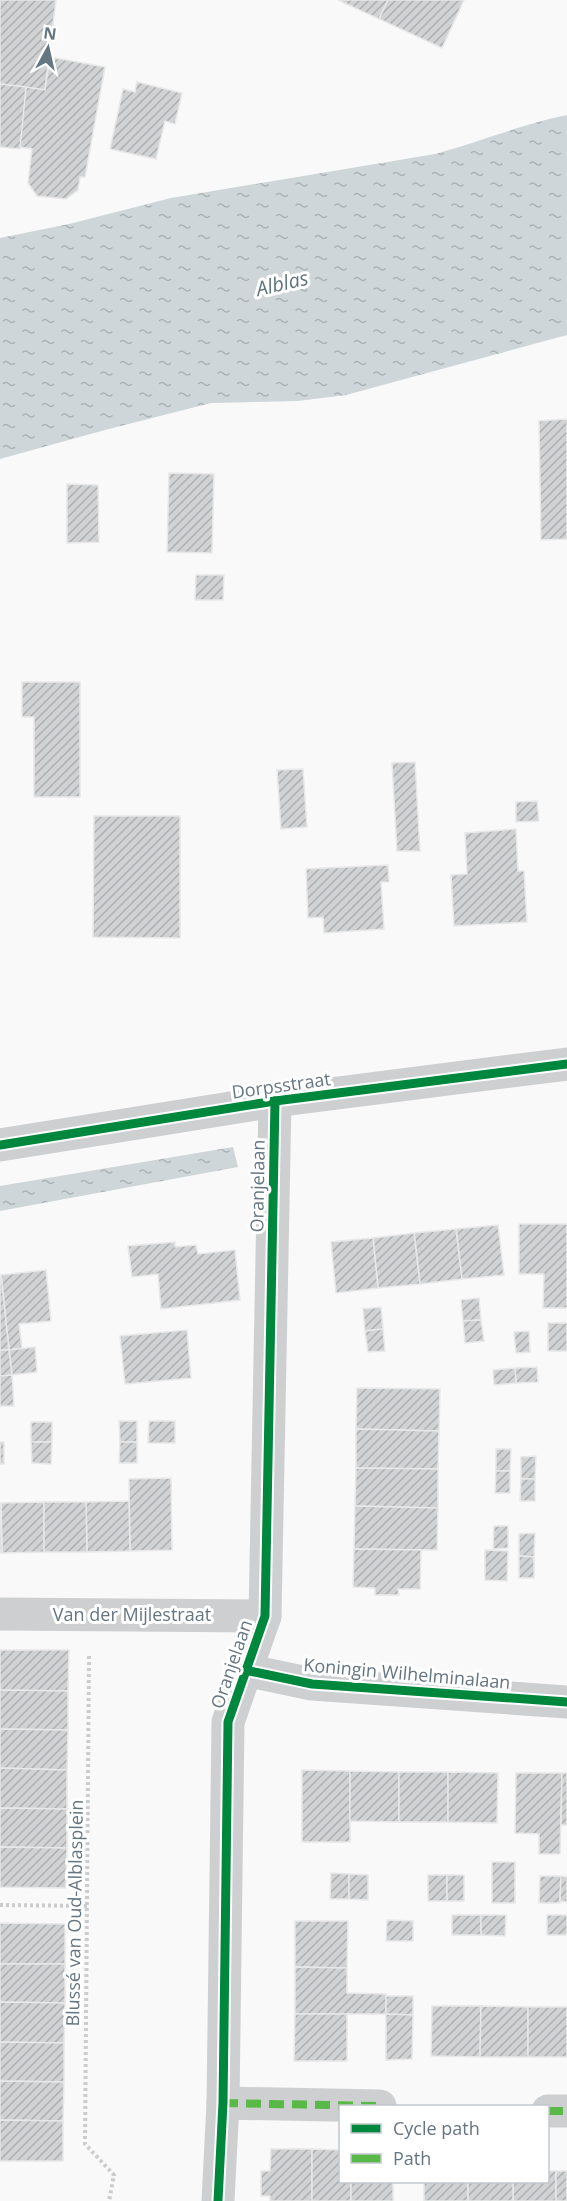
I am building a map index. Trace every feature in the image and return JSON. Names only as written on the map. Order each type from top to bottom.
[{"type":"street","name":"Dorpsstraat","points":[[0,1145],[275,1101],[567,1064]]},
{"type":"street","name":"Oranjelaan","points":[[218,2201],[223,2103],[228,1722],[265,1616],[275,1101]]},
{"type":"street","name":"Van der Mijlestraat","points":[[0,1614],[265,1616]]},
{"type":"street","name":"Koningin Wilhelminalaan","points":[[245,1670],[312,1684],[567,1702]]},
{"type":"street","points":[[223,2103],[339,2105]]},
{"type":"street","points":[[549,2111],[567,2111]]},
{"type":"path","points":[[0,1905],[87,1906]]},
{"type":"water","name":"Alblas","points":[[567,115],[567,335],[346,395],[298,401],[211,403],[0,459],[0,238],[69,224],[171,198],[435,154]]},
{"type":"water","points":[[233,1147],[238,1167],[0,1211],[0,1186]]},
{"type":"building","points":[[0,0],[56,0],[45,90],[0,84]]},
{"type":"building","points":[[338,0],[388,0],[379,19]]},
{"type":"building","points":[[388,0],[464,0],[442,48],[379,19]]},
{"type":"building","points":[[50,57],[105,67],[85,177],[80,177],[78,190],[66,199],[37,196],[28,183],[32,149],[19,147],[26,87],[45,90]]},
{"type":"building","points":[[137,82],[182,93],[175,124],[165,121],[156,159],[110,149],[123,89],[135,92]]},
{"type":"building","points":[[0,84],[26,87],[20,149],[0,147]]},
{"type":"building","points":[[567,419],[567,539],[541,540],[539,421]]},
{"type":"building","points":[[169,473],[214,474],[212,553],[167,552]]},
{"type":"building","points":[[67,484],[98,485],[99,542],[67,543]]},
{"type":"building","points":[[196,575],[224,575],[223,600],[195,600]]},
{"type":"building","points":[[22,682],[80,682],[80,797],[34,797],[34,717],[22,717]]},
{"type":"building","points":[[415,762],[420,851],[397,851],[392,763]]},
{"type":"building","points":[[303,769],[307,827],[281,829],[277,770]]},
{"type":"building","points":[[537,801],[539,821],[516,822],[516,802]]},
{"type":"building","points":[[94,816],[180,816],[180,938],[93,937]]},
{"type":"building","points":[[516,829],[518,871],[524,871],[527,922],[454,926],[451,875],[467,874],[465,833]]},
{"type":"building","points":[[388,865],[389,882],[381,882],[384,929],[324,933],[323,917],[308,918],[306,869]]},
{"type":"building","points":[[519,1224],[567,1224],[567,1308],[543,1308],[544,1274],[519,1274]]},
{"type":"building","points":[[498,1225],[504,1275],[462,1279],[456,1229]]},
{"type":"building","points":[[456,1229],[462,1279],[420,1284],[414,1233]]},
{"type":"building","points":[[414,1233],[420,1284],[378,1288],[373,1238]]},
{"type":"building","points":[[373,1238],[378,1288],[336,1293],[331,1242]]},
{"type":"building","points":[[175,1242],[175,1247],[196,1245],[198,1254],[235,1250],[240,1300],[161,1309],[158,1274],[132,1277],[128,1246]]},
{"type":"building","points":[[46,1270],[51,1321],[19,1324],[22,1348],[9,1350],[1,1275]]},
{"type":"building","points":[[1,1275],[9,1350],[0,1350]]},
{"type":"building","points":[[479,1298],[481,1320],[463,1321],[461,1300]]},
{"type":"building","points":[[381,1307],[383,1329],[365,1331],[363,1309]]},
{"type":"building","points":[[481,1320],[484,1341],[465,1343],[463,1321]]},
{"type":"building","points":[[548,1323],[567,1323],[567,1351],[548,1351]]},
{"type":"building","points":[[383,1329],[385,1351],[368,1352],[365,1331]]},
{"type":"building","points":[[187,1330],[191,1378],[125,1384],[120,1336]]},
{"type":"building","points":[[529,1331],[530,1352],[516,1353],[514,1332]]},
{"type":"building","points":[[35,1347],[37,1372],[12,1375],[9,1350]]},
{"type":"building","points":[[0,1350],[9,1350],[12,1375],[0,1376]]},
{"type":"building","points":[[537,1367],[538,1382],[516,1383],[515,1368]]},
{"type":"building","points":[[515,1368],[516,1383],[494,1385],[493,1370]]},
{"type":"building","points":[[12,1375],[14,1406],[0,1406],[0,1376]]},
{"type":"building","points":[[357,1388],[440,1389],[439,1431],[356,1429]]},
{"type":"building","points":[[119,1421],[137,1421],[137,1442],[120,1442]]},
{"type":"building","points":[[149,1421],[175,1421],[175,1443],[148,1443]]},
{"type":"building","points":[[31,1422],[52,1422],[52,1442],[31,1442]]},
{"type":"building","points":[[356,1429],[439,1431],[438,1469],[356,1468]]},
{"type":"building","points":[[0,1442],[4,1442],[4,1464],[0,1464]]},
{"type":"building","points":[[31,1442],[52,1442],[51,1464],[32,1463]]},
{"type":"building","points":[[120,1442],[137,1442],[137,1463],[119,1463]]},
{"type":"building","points":[[496,1449],[511,1449],[510,1471],[496,1471]]},
{"type":"building","points":[[536,1456],[535,1479],[521,1479],[521,1457]]},
{"type":"building","points":[[356,1468],[438,1469],[438,1508],[355,1506]]},
{"type":"building","points":[[496,1471],[510,1471],[510,1493],[495,1493]]},
{"type":"building","points":[[171,1478],[172,1550],[130,1551],[129,1479]]},
{"type":"building","points":[[521,1479],[535,1479],[535,1501],[520,1501]]},
{"type":"building","points":[[129,1501],[130,1551],[87,1552],[86,1502]]},
{"type":"building","points":[[44,1502],[44,1552],[2,1553],[1,1503]]},
{"type":"building","points":[[44,1502],[86,1502],[87,1552],[44,1552]]},
{"type":"building","points":[[1,1503],[2,1553],[0,1553]]},
{"type":"building","points":[[355,1506],[438,1508],[437,1550],[354,1549]]},
{"type":"building","points":[[494,1526],[508,1526],[508,1548],[493,1549]]},
{"type":"building","points":[[535,1533],[534,1557],[519,1556],[519,1534]]},
{"type":"building","points":[[354,1549],[421,1550],[420,1589],[398,1589],[399,1595],[375,1595],[375,1588],[353,1587]]},
{"type":"building","points":[[485,1550],[508,1551],[507,1581],[485,1580]]},
{"type":"building","points":[[519,1556],[534,1557],[534,1578],[519,1578]]},
{"type":"building","points":[[0,1650],[69,1650],[68,1691],[0,1690]]},
{"type":"building","points":[[0,1690],[68,1691],[68,1730],[0,1729]]},
{"type":"building","points":[[0,1729],[68,1730],[67,1770],[0,1768]]},
{"type":"building","points":[[0,1768],[67,1770],[67,1809],[0,1808]]},
{"type":"building","points":[[302,1770],[350,1771],[350,1842],[302,1842]]},
{"type":"building","points":[[350,1771],[399,1772],[399,1822],[350,1821]]},
{"type":"building","points":[[399,1772],[448,1772],[448,1822],[399,1822]]},
{"type":"building","points":[[448,1772],[498,1773],[497,1823],[448,1822]]},
{"type":"building","points":[[516,1773],[562,1773],[560,1854],[539,1854],[539,1834],[515,1833]]},
{"type":"building","points":[[562,1773],[567,1773],[567,1825],[561,1825]]},
{"type":"building","points":[[0,1808],[67,1809],[67,1848],[0,1847]]},
{"type":"building","points":[[0,1847],[67,1848],[66,1888],[0,1887]]},
{"type":"building","points":[[492,1862],[515,1862],[515,1903],[492,1903]]},
{"type":"building","points":[[331,1873],[349,1874],[349,1899],[330,1899]]},
{"type":"building","points":[[349,1874],[368,1875],[368,1900],[349,1899]]},
{"type":"building","points":[[428,1875],[447,1875],[447,1901],[428,1901]]},
{"type":"building","points":[[447,1875],[464,1875],[464,1901],[447,1901]]},
{"type":"building","points":[[540,1876],[561,1876],[560,1903],[539,1903]]},
{"type":"building","points":[[561,1876],[567,1877],[567,1902],[560,1901]]},
{"type":"building","points":[[452,1915],[481,1915],[481,1935],[452,1935]]},
{"type":"building","points":[[481,1915],[506,1915],[505,1936],[481,1935]]},
{"type":"building","points":[[547,1915],[567,1915],[567,1935],[547,1935]]},
{"type":"building","points":[[387,1920],[413,1921],[413,1941],[386,1941]]},
{"type":"building","points":[[295,1921],[348,1921],[347,1968],[295,1967]]},
{"type":"building","points":[[0,1923],[65,1924],[65,1964],[0,1964]]},
{"type":"building","points":[[0,1964],[65,1964],[65,2003],[0,2002]]},
{"type":"building","points":[[295,1967],[347,1968],[347,1993],[386,1994],[386,2014],[295,2014]]},
{"type":"building","points":[[386,1996],[413,1996],[413,2015],[386,2014]]},
{"type":"building","points":[[0,2002],[65,2003],[64,2043],[0,2042]]},
{"type":"building","points":[[432,2006],[481,2006],[480,2057],[431,2056]]},
{"type":"building","points":[[481,2006],[528,2007],[528,2057],[480,2057]]},
{"type":"building","points":[[528,2007],[567,2007],[567,2057],[528,2057]]},
{"type":"building","points":[[295,2014],[347,2014],[347,2061],[294,2061]]},
{"type":"building","points":[[386,2014],[413,2015],[412,2059],[386,2060]]},
{"type":"building","points":[[0,2042],[64,2043],[64,2082],[0,2081]]},
{"type":"building","points":[[0,2081],[64,2082],[63,2121],[0,2120]]},
{"type":"building","points":[[0,2120],[63,2121],[63,2161],[0,2161]]},
{"type":"building","points":[[271,2149],[312,2149],[312,2201],[270,2201],[270,2196],[261,2196],[261,2171],[270,2171]]},
{"type":"building","points":[[312,2149],[339,2150],[339,2183],[351,2183],[351,2201],[312,2201]]},
{"type":"building","points":[[549,2171],[556,2171],[556,2201],[513,2201],[513,2183],[549,2183]]},
{"type":"building","points":[[556,2171],[567,2171],[567,2201],[556,2201]]},
{"type":"building","points":[[351,2183],[393,2183],[393,2201],[351,2201]]},
{"type":"building","points":[[424,2183],[468,2183],[468,2201],[424,2201]]},
{"type":"building","points":[[468,2183],[513,2183],[513,2201],[468,2201]]},
{"type":"marked path","points":[[223,2103],[339,2105]]},
{"type":"marked path","points":[[549,2111],[567,2111]]},
{"type":"cycle path","points":[[0,1145],[275,1101],[567,1064]]},
{"type":"cycle path","points":[[218,2201],[223,2103],[228,1722],[265,1616],[275,1101]]},
{"type":"cycle path","points":[[245,1670],[312,1684],[567,1702]]}]
